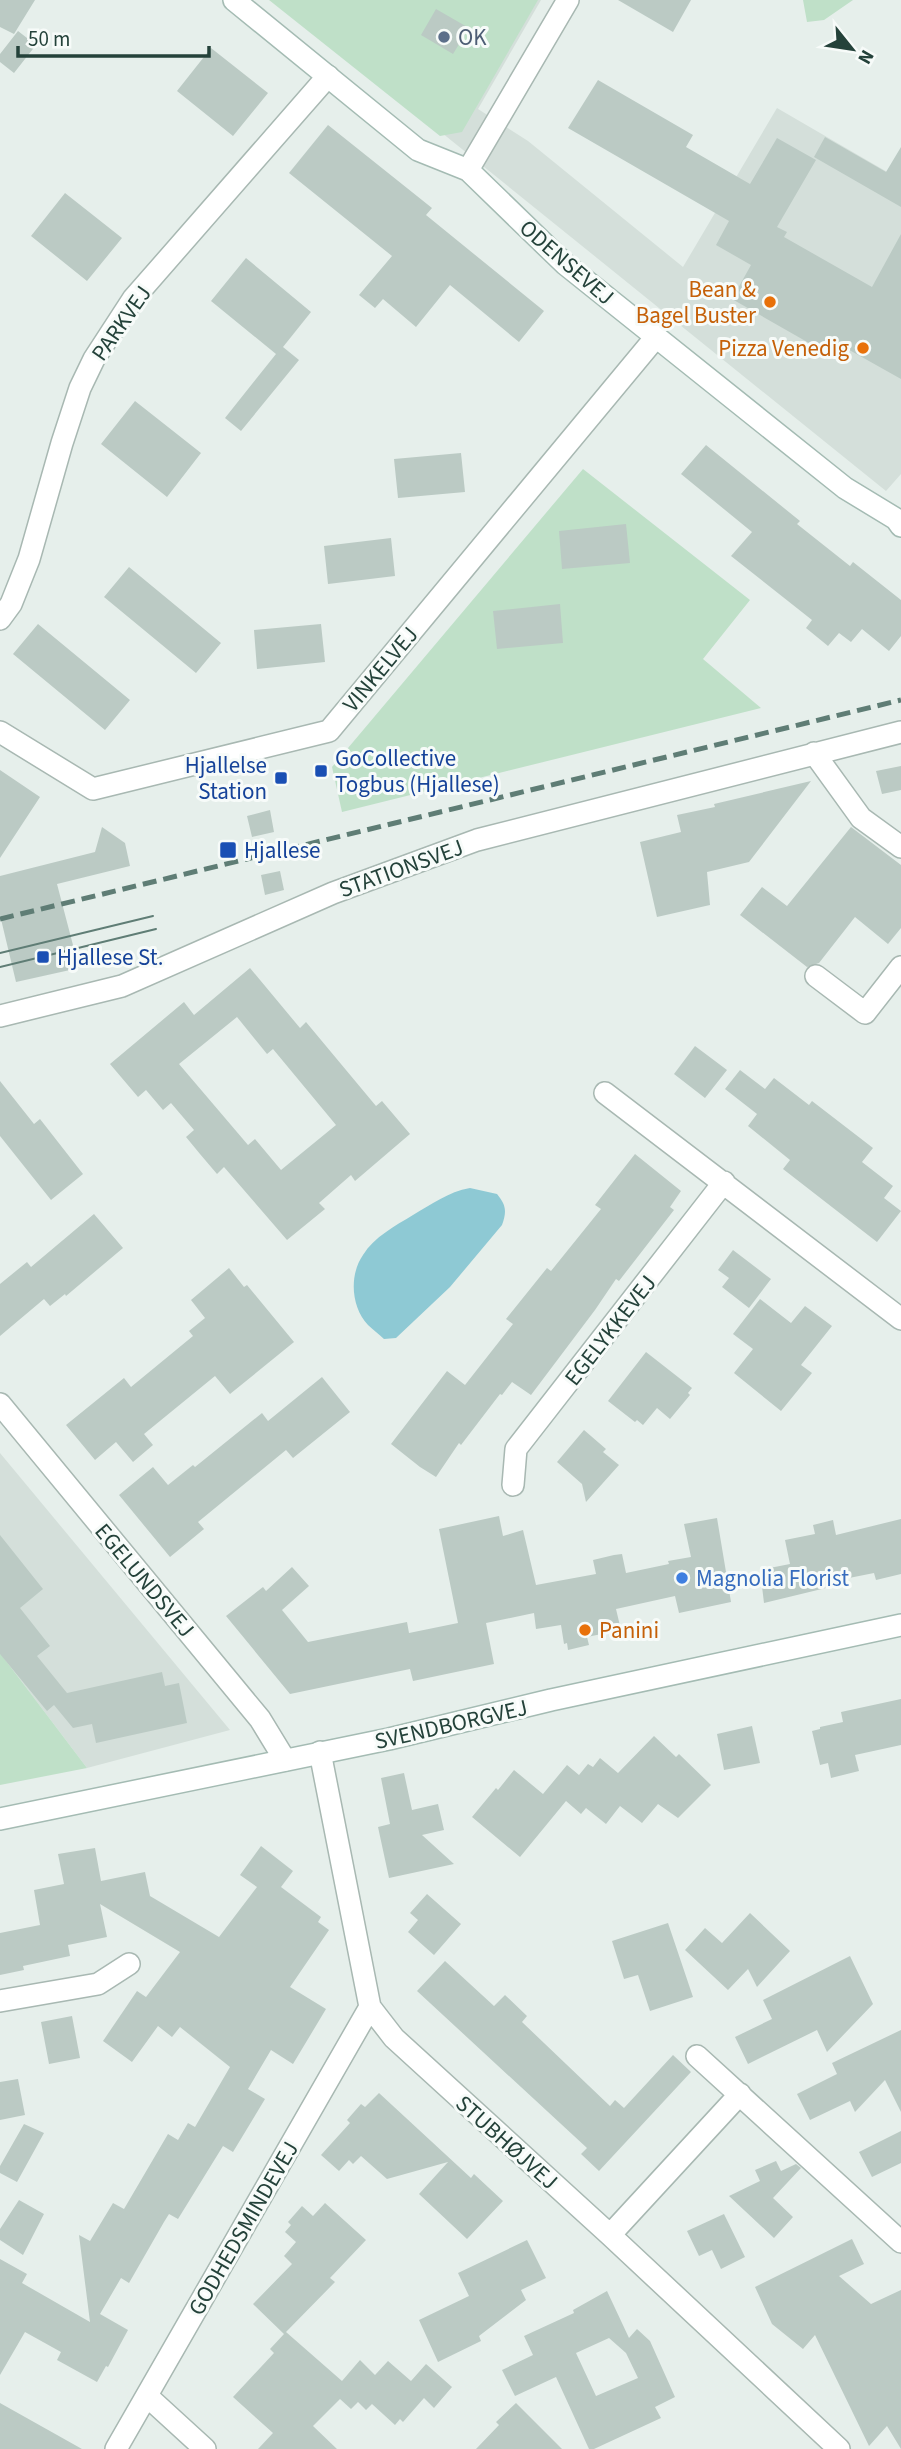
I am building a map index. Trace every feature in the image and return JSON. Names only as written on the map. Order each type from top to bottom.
[{"type":"street","name":"ODENSEVEJ","points":[[234,0],[418,150],[468,170],[565,264],[845,488],[900,520]]},
{"type":"street","points":[[468,170],[568,0]]},
{"type":"street","name":"PARKVEJ","points":[[0,620],[11,604],[29,559],[62,443],[80,388],[94,359],[133,299],[328,76]]},
{"type":"street","name":"VINKELVEJ","points":[[0,732],[93,789],[329,731],[656,337]]},
{"type":"street","name":"STATIONSVEJ","points":[[0,1016],[122,986],[333,893],[477,840],[901,733]]},
{"type":"street","points":[[814,753],[861,818],[901,847]]},
{"type":"street","points":[[816,976],[865,1013],[901,967]]},
{"type":"street","points":[[605,1093],[901,1320]]},
{"type":"street","name":"EGELYKKEVEJ","points":[[513,1485],[516,1449],[724,1182]]},
{"type":"street","name":"EGELUNDSVEJ","points":[[0,1404],[260,1718],[285,1760]]},
{"type":"street","name":"SVENDBORGVEJ","points":[[0,1819],[389,1739],[551,1700],[901,1625]]},
{"type":"street","name":"STUBHØJVEJ","points":[[320,1752],[370,2007],[394,2038],[839,2449]]},
{"type":"street","points":[[0,2001],[98,1984],[129,1964]]},
{"type":"street","name":"GODHEDSMINDEVEJ","points":[[116,2449],[370,2007]]},
{"type":"street","points":[[698,2056],[901,2242]]},
{"type":"street","points":[[610,2235],[740,2094]]},
{"type":"street","points":[[147,2396],[205,2449]]},
{"type":"shaded area","points":[[277,0],[541,0],[478,109],[528,141],[683,267],[777,108],[901,180],[901,474],[886,491]]},
{"type":"shaded area","points":[[0,1453],[230,1730],[87,1768],[0,1653]]},
{"type":"green space","points":[[269,0],[538,0],[462,132],[440,136]]},
{"type":"green space","points":[[803,0],[853,0],[824,20],[807,22]]},
{"type":"green space","points":[[583,469],[750,600],[703,659],[761,708],[342,812],[332,767]]},
{"type":"green space","points":[[0,1653],[87,1768],[0,1785]]},
{"type":"water","points":[[470,1188],[497,1194],[505,1208],[502,1225],[450,1287],[396,1338],[384,1339],[368,1325],[358,1309],[354,1281],[358,1263],[379,1237],[399,1223],[447,1195]]},
{"type":"building","points":[[0,0],[35,0],[14,34],[0,27]]},
{"type":"building","points":[[618,0],[691,0],[673,32]]},
{"type":"building","points":[[436,9],[469,28],[453,54],[421,35]]},
{"type":"building","points":[[18,31],[36,45],[14,73],[0,62],[0,54]]},
{"type":"building","points":[[211,48],[268,93],[233,136],[177,91]]},
{"type":"building","points":[[598,80],[693,135],[686,147],[750,184],[777,138],[816,160],[777,227],[787,232],[784,237],[872,287],[901,234],[901,379],[844,347],[837,359],[732,299],[751,265],[716,245],[729,221],[568,128]]},
{"type":"building","points":[[328,125],[432,208],[426,215],[544,311],[519,342],[450,285],[416,327],[383,299],[375,308],[359,295],[392,256],[289,173]]},
{"type":"building","points":[[825,137],[886,172],[901,147],[901,207],[814,157]]},
{"type":"building","points":[[65,193],[122,238],[87,281],[31,236]]},
{"type":"building","points":[[246,258],[311,312],[283,347],[299,360],[241,431],[225,418],[276,354],[211,301]]},
{"type":"building","points":[[135,401],[201,453],[167,497],[101,444]]},
{"type":"building","points":[[706,445],[800,521],[797,524],[850,566],[853,562],[901,600],[901,636],[889,651],[862,629],[851,642],[839,633],[828,646],[806,628],[812,620],[731,556],[752,532],[681,474]]},
{"type":"building","points":[[461,453],[465,492],[398,498],[394,459]]},
{"type":"building","points":[[626,524],[630,563],[562,569],[559,531]]},
{"type":"building","points":[[391,538],[395,576],[328,584],[324,546]]},
{"type":"building","points":[[129,567],[221,643],[196,673],[104,597]]},
{"type":"building","points":[[560,604],[563,643],[497,649],[493,611]]},
{"type":"building","points":[[38,624],[130,700],[105,730],[13,654]]},
{"type":"building","points":[[321,624],[325,662],[257,669],[254,630]]},
{"type":"building","points":[[901,766],[901,790],[882,794],[876,771]]},
{"type":"building","points":[[0,770],[40,797],[0,858]]},
{"type":"building","points":[[811,781],[749,862],[707,872],[710,905],[657,917],[640,842],[681,832],[677,815]]},
{"type":"building","points":[[270,810],[274,832],[252,837],[247,816]]},
{"type":"building","points":[[102,827],[125,843],[130,866],[57,884],[79,968],[16,982],[0,915],[0,876],[95,852]]},
{"type":"building","points":[[851,827],[901,865],[901,928],[888,944],[855,917],[819,963],[807,967],[740,915],[762,887],[787,906]]},
{"type":"building","points":[[280,871],[284,890],[265,895],[261,875]]},
{"type":"building","points":[[250,968],[300,1028],[306,1022],[376,1106],[382,1101],[410,1134],[355,1181],[351,1175],[319,1203],[325,1209],[287,1240],[224,1167],[217,1174],[200,1154],[186,1137],[194,1130],[171,1103],[163,1110],[146,1090],[138,1097],[110,1064],[184,1002],[194,1015]],"holes":[[[237,1017],[267,1054],[273,1049],[336,1125],[281,1170],[255,1139],[248,1145],[179,1064]]]},
{"type":"building","points":[[695,1046],[727,1070],[705,1098],[674,1074]]},
{"type":"building","points":[[740,1070],[765,1089],[774,1078],[809,1105],[812,1101],[873,1148],[862,1162],[893,1186],[884,1198],[901,1211],[877,1242],[783,1169],[790,1160],[748,1126],[757,1114],[725,1089]]},
{"type":"building","points":[[0,1081],[34,1124],[40,1119],[83,1174],[51,1200],[0,1136]]},
{"type":"building","points":[[635,1154],[681,1191],[670,1207],[674,1210],[619,1281],[616,1279],[531,1395],[512,1382],[461,1445],[459,1443],[436,1477],[420,1467],[391,1444],[447,1371],[465,1385],[513,1324],[506,1319],[547,1268],[551,1271],[601,1209],[595,1205]]},
{"type":"building","points":[[94,1214],[123,1248],[66,1296],[65,1294],[50,1306],[44,1299],[0,1336],[0,1284],[27,1262],[31,1267]]},
{"type":"building","points":[[733,1250],[771,1279],[749,1308],[722,1287],[729,1278],[718,1270]]},
{"type":"building","points":[[229,1268],[244,1287],[247,1285],[294,1342],[230,1394],[215,1376],[144,1434],[153,1445],[133,1462],[116,1442],[95,1460],[66,1425],[124,1378],[131,1387],[193,1336],[189,1331],[205,1318],[191,1300]]},
{"type":"building","points":[[760,1299],[791,1323],[805,1306],[832,1326],[801,1365],[812,1373],[781,1411],[734,1373],[753,1349],[733,1334]]},
{"type":"building","points":[[646,1352],[692,1388],[688,1393],[690,1395],[670,1419],[657,1408],[643,1425],[608,1401]]},
{"type":"building","points":[[322,1377],[350,1412],[293,1458],[286,1450],[198,1522],[204,1529],[170,1557],[119,1495],[153,1467],[168,1485],[193,1465],[195,1467],[262,1413],[268,1421]]},
{"type":"building","points":[[584,1430],[606,1449],[603,1452],[619,1465],[586,1502],[582,1484],[557,1462]]},
{"type":"building","points":[[499,1516],[503,1536],[523,1530],[536,1585],[596,1574],[593,1560],[614,1555],[622,1554],[626,1573],[691,1557],[684,1524],[717,1518],[731,1602],[679,1613],[675,1596],[616,1609],[621,1630],[587,1637],[589,1645],[568,1650],[567,1643],[564,1644],[561,1625],[536,1629],[534,1613],[486,1623],[494,1664],[413,1681],[410,1669],[290,1694],[226,1616],[263,1587],[266,1591],[292,1567],[309,1586],[282,1610],[308,1642],[407,1622],[409,1633],[458,1623],[439,1529]]},
{"type":"building","points":[[901,1519],[901,1574],[876,1580],[874,1573],[829,1582],[830,1587],[764,1603],[760,1570],[790,1564],[785,1540],[815,1534],[813,1525],[833,1520],[836,1535]]},
{"type":"building","points":[[0,1535],[43,1589],[20,1608],[50,1646],[37,1656],[67,1693],[162,1672],[165,1686],[179,1683],[187,1723],[96,1743],[92,1724],[73,1728],[54,1705],[47,1711],[0,1654]]},
{"type":"building","points":[[901,1699],[901,1745],[855,1755],[859,1771],[831,1778],[828,1763],[820,1765],[812,1731],[843,1722],[841,1712]]},
{"type":"building","points":[[752,1726],[760,1763],[724,1770],[717,1734]]},
{"type":"building","points":[[654,1736],[676,1757],[679,1754],[711,1785],[678,1818],[658,1804],[642,1823],[620,1806],[606,1824],[586,1808],[581,1814],[566,1801],[520,1857],[472,1817],[514,1770],[543,1794],[567,1765],[579,1775],[588,1764],[593,1767],[600,1758],[618,1773]]},
{"type":"building","points":[[404,1773],[412,1810],[438,1804],[444,1830],[422,1835],[454,1864],[389,1878],[378,1827],[390,1824],[381,1778]]},
{"type":"building","points":[[261,1846],[293,1871],[281,1887],[321,1917],[318,1922],[329,1930],[290,1987],[326,2009],[293,2064],[271,2050],[248,2089],[265,2099],[233,2152],[223,2146],[178,2219],[169,2214],[129,2283],[121,2278],[100,2314],[128,2330],[97,2382],[57,2360],[61,2352],[25,2332],[0,2375],[0,2259],[27,2274],[22,2283],[90,2322],[79,2235],[90,2241],[113,2203],[124,2209],[168,2134],[178,2140],[188,2123],[195,2127],[230,2067],[180,2027],[172,2037],[158,2026],[132,2062],[103,2041],[137,1991],[146,1997],[180,1952],[100,1904],[107,1937],[68,1945],[70,1956],[23,1966],[24,1970],[0,1975],[0,1933],[40,1925],[34,1890],[64,1884],[58,1854],[95,1848],[101,1881],[145,1872],[150,1896],[219,1937],[257,1887],[240,1875]]},
{"type":"building","points":[[427,1894],[461,1924],[434,1955],[408,1932],[418,1920],[410,1913]]},
{"type":"building","points":[[750,1913],[790,1951],[757,1987],[748,1969],[728,1990],[685,1950],[705,1928],[722,1943]]},
{"type":"building","points":[[668,1923],[693,1997],[650,2011],[638,1975],[624,1979],[612,1941]]},
{"type":"building","points":[[850,1956],[873,2004],[827,2052],[817,2030],[748,2064],[735,2037],[772,2019],[763,2000]]},
{"type":"building","points":[[445,1961],[494,2006],[505,1995],[527,2016],[522,2022],[610,2106],[615,2100],[624,2108],[673,2055],[691,2072],[599,2171],[581,2154],[587,2148],[417,1991]]},
{"type":"building","points":[[72,2016],[80,2058],[49,2064],[41,2022]]},
{"type":"building","points":[[901,2030],[901,2112],[885,2080],[855,2112],[850,2101],[810,2120],[797,2094],[837,2074],[832,2063]]},
{"type":"building","points":[[18,2079],[25,2115],[0,2120],[0,2082]]},
{"type":"building","points":[[379,2093],[471,2178],[474,2174],[503,2201],[467,2239],[419,2194],[448,2162],[387,2179],[361,2156],[353,2164],[349,2160],[339,2171],[321,2155],[350,2123],[347,2120],[361,2104],[365,2107]]},
{"type":"building","points":[[24,2124],[44,2133],[17,2182],[0,2173],[0,2166]]},
{"type":"building","points":[[901,2131],[901,2163],[872,2177],[859,2152]]},
{"type":"building","points":[[776,2161],[781,2171],[796,2164],[801,2168],[773,2198],[793,2217],[774,2238],[729,2196],[760,2181],[755,2170]]},
{"type":"building","points":[[19,2200],[44,2214],[23,2255],[0,2240],[0,2229]]},
{"type":"building","points":[[325,2203],[366,2240],[330,2278],[335,2282],[286,2332],[342,2381],[360,2360],[375,2375],[388,2361],[411,2381],[426,2364],[452,2387],[434,2408],[424,2398],[403,2422],[400,2419],[395,2425],[372,2404],[366,2410],[358,2402],[351,2409],[340,2399],[313,2426],[337,2449],[258,2449],[273,2433],[233,2397],[274,2353],[270,2349],[284,2334],[253,2304],[292,2264],[284,2256],[296,2242],[285,2232],[291,2225],[288,2222],[302,2206],[313,2216]]},
{"type":"building","points":[[724,2214],[745,2257],[721,2269],[712,2250],[699,2256],[687,2231]]},
{"type":"building","points":[[852,2239],[864,2264],[839,2276],[871,2304],[901,2290],[901,2449],[887,2426],[869,2446],[815,2335],[803,2349],[772,2324],[755,2287]]},
{"type":"building","points":[[527,2240],[546,2278],[521,2290],[526,2300],[479,2336],[481,2341],[438,2362],[419,2320],[469,2296],[458,2273]]},
{"type":"building","points":[[607,2291],[629,2338],[637,2329],[650,2341],[675,2397],[655,2407],[661,2418],[594,2449],[589,2449],[556,2377],[515,2396],[502,2370],[533,2355],[524,2336],[574,2313],[573,2310]],"holes":[[[609,2338],[626,2353],[638,2378],[596,2396],[576,2353]]]},
{"type":"building","points":[[0,2403],[82,2449],[0,2449]]},
{"type":"building","points":[[516,2403],[562,2449],[476,2449],[499,2425],[496,2422]]},
{"type":"tram line","points":[[0,953],[153,916]]},
{"type":"tram line","points":[[0,967],[156,929]]},
{"type":"railway","points":[[0,919],[901,700]]},
{"type":"place","name":"OK","points":[[444,37]]},
{"type":"place","name":"Bean & Bagel Buster","points":[[770,302]]},
{"type":"place","name":"Pizza Venedig","points":[[863,348]]},
{"type":"place","name":"GoCollective Togbus (Hjallese)","points":[[321,771]]},
{"type":"place","name":"Hjallelse Station","points":[[281,778]]},
{"type":"place","name":"Hjallese","points":[[228,850]]},
{"type":"place","name":"Hjallese St.","points":[[43,957]]},
{"type":"place","name":"Magnolia Florist","points":[[682,1578]]},
{"type":"place","name":"Panini","points":[[585,1630]]}]
